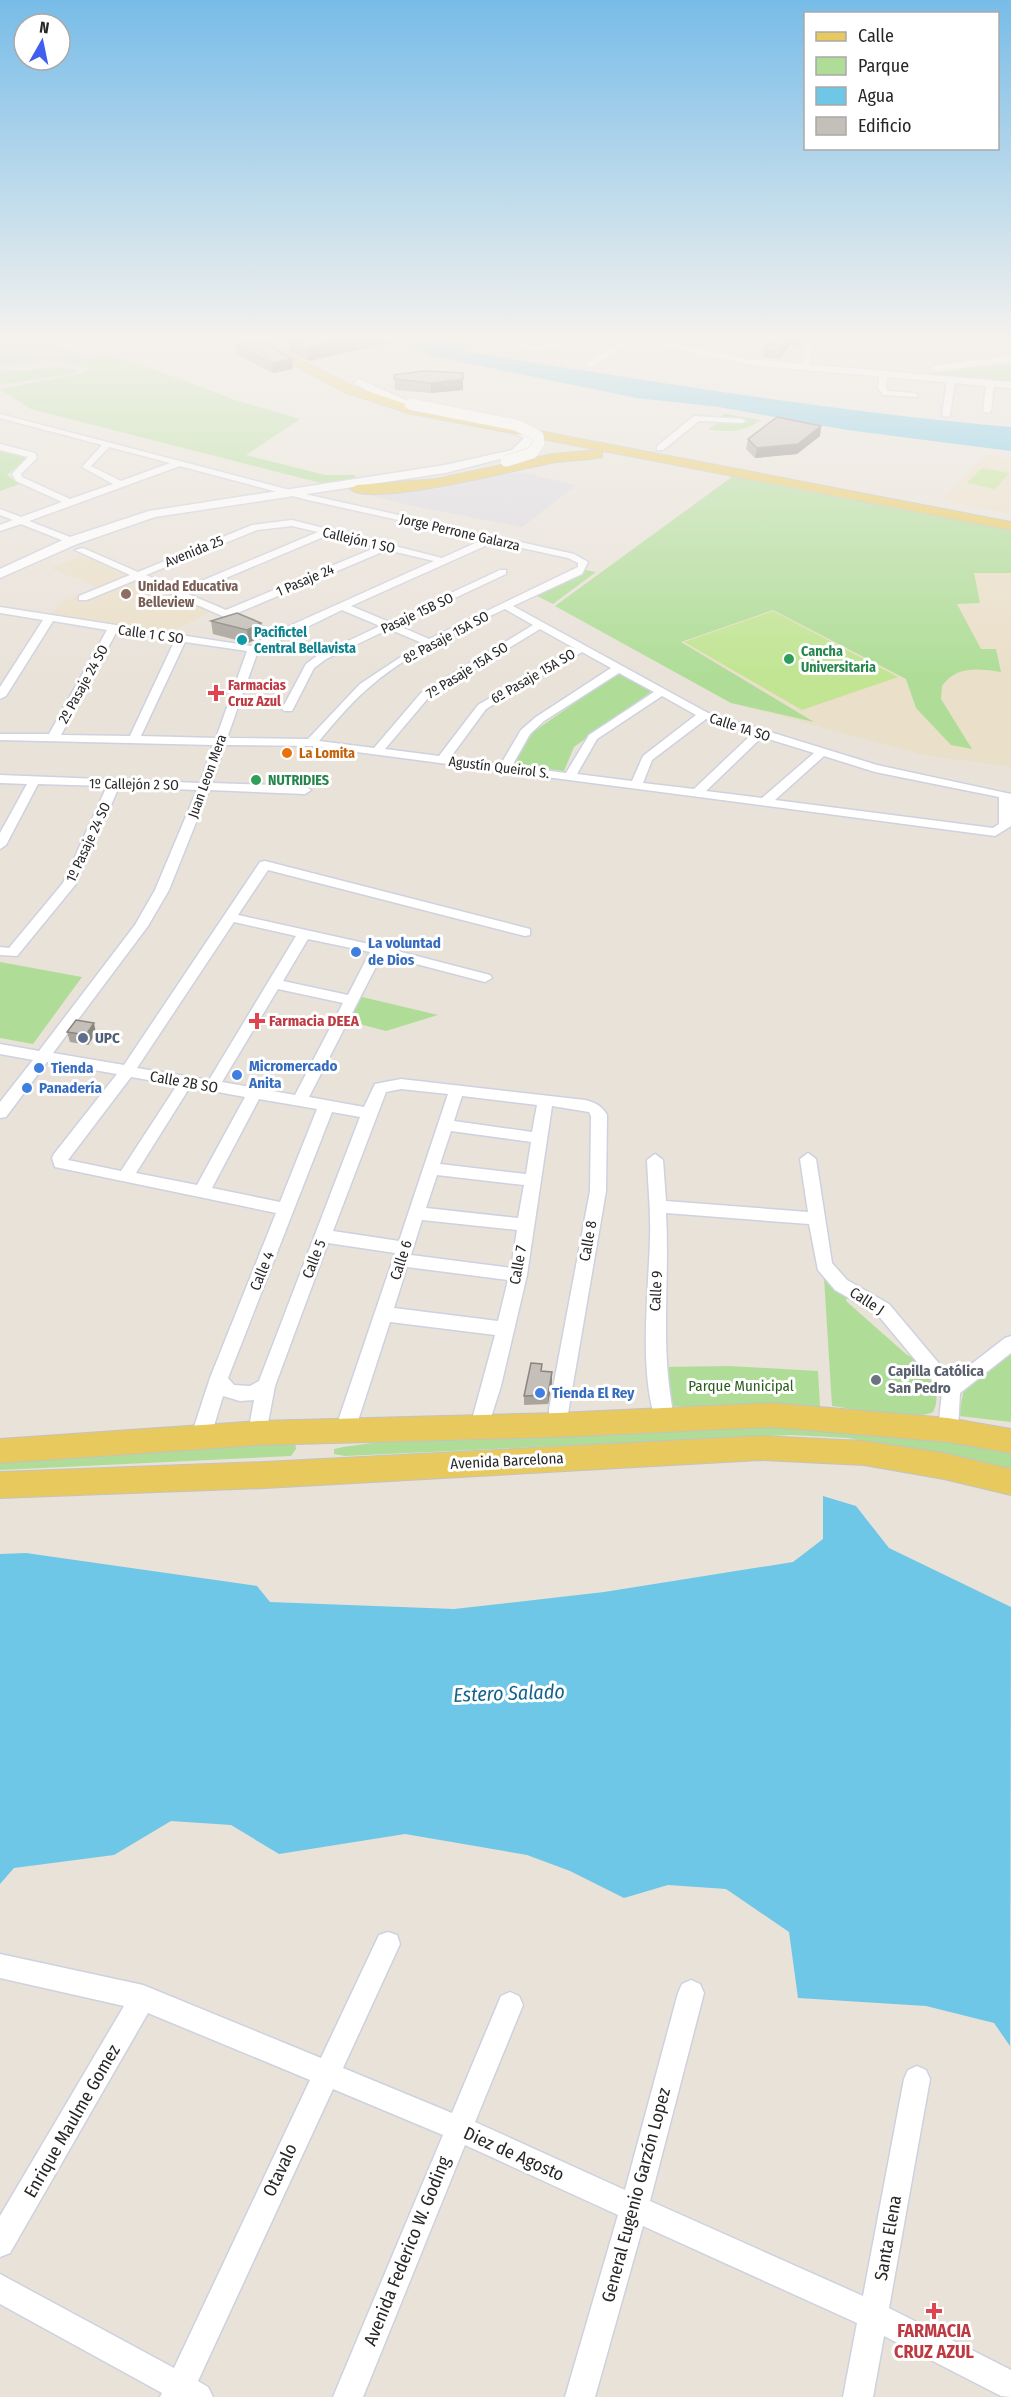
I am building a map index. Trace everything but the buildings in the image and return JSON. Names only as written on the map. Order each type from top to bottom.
[{"type":"main road","points":[[0,574],[76,546],[153,513],[387,479],[501,457],[514,452]]},
{"type":"main road","points":[[0,587],[76,546],[176,516],[357,489],[506,460],[531,452]]},
{"type":"main road","points":[[633,452],[1011,526]]},
{"type":"main road","points":[[680,452],[1011,517]]},
{"type":"main road","points":[[357,489],[378,489],[466,478],[580,454],[626,456],[708,466]]},
{"type":"main road","points":[[0,1451],[258,1432],[558,1425],[772,1415],[948,1430],[1011,1441]]},
{"type":"main road","points":[[338,1470],[318,1458],[318,1451],[326,1440],[378,1430]]},
{"type":"main road","points":[[266,1475],[293,1468],[305,1457],[308,1450],[307,1443],[292,1432]]},
{"type":"main road","name":"Avenida Barcelona","points":[[0,1485],[266,1475],[760,1448],[807,1448],[864,1453],[944,1466],[1011,1482]]},
{"type":"street","points":[[19,452],[32,455],[33,458],[16,474],[19,479],[71,503]]},
{"type":"street","points":[[100,452],[86,467],[120,484]]},
{"type":"street","name":"Jorge Perrone Galarza","points":[[140,452],[308,497],[571,556]]},
{"type":"street","points":[[0,528],[182,462]]},
{"type":"street","points":[[0,512],[276,636]]},
{"type":"street","name":"Callejón 1 SO","points":[[274,523],[292,523],[444,561]]},
{"type":"street","name":"Avenida 25","points":[[83,598],[255,527],[274,523]]},
{"type":"street","points":[[179,594],[325,533]]},
{"type":"street","points":[[254,649],[276,636],[492,539]]},
{"type":"street","name":"1 Pasaje 24","points":[[226,614],[385,547]]},
{"type":"street","name":"8º Pasaje 15A SO","points":[[311,743],[363,687],[387,669],[430,643],[582,569],[583,562],[571,556]]},
{"type":"street","name":"Pasaje 15B SO","points":[[288,709],[310,666],[322,657],[503,572]]},
{"type":"street","name":"Calle 1A SO","points":[[506,606],[704,715],[821,753],[918,778],[994,792],[1008,797],[1005,826],[996,832]]},
{"type":"street","points":[[344,607],[430,643]]},
{"type":"street","name":"Calle 1 C SO","points":[[0,610],[254,649]]},
{"type":"street","points":[[0,696],[50,619]]},
{"type":"street","name":"7º Pasaje 15A SO","points":[[377,751],[425,695],[540,625]]},
{"type":"street","name":"2º Pasaje 24 SO","points":[[53,738],[113,629]]},
{"type":"street","points":[[134,740],[181,638]]},
{"type":"street","name":"6º Pasaje 15A SO","points":[[442,760],[482,707],[500,694],[581,648]]},
{"type":"street","name":"Juan Leon Mera","points":[[0,1113],[141,926],[162,890],[205,785],[254,649]]},
{"type":"street","points":[[504,768],[525,732],[540,719],[618,669]]},
{"type":"street","points":[[570,776],[593,737],[662,691]]},
{"type":"street","points":[[636,784],[647,758],[704,715]]},
{"type":"street","points":[[696,793],[759,733]]},
{"type":"street","name":"Agustín Queirol S.","points":[[0,737],[311,743],[996,832]]},
{"type":"street","points":[[766,801],[821,753]]},
{"type":"street","name":"1º Callejón 2 SO","points":[[0,779],[305,790]]},
{"type":"street","points":[[0,845],[34,780]]},
{"type":"street","name":"1º Pasaje 24 SO","points":[[6,952],[69,884],[114,784]]},
{"type":"street","points":[[287,1209],[69,1166],[61,1163],[60,1158],[127,1072],[265,865],[525,932]]},
{"type":"street","points":[[229,917],[378,950],[485,978]]},
{"type":"street","points":[[212,1087],[305,933]]},
{"type":"street","points":[[299,1102],[378,950]]},
{"type":"street","points":[[275,984],[351,1000]]},
{"type":"street","name":"Calle 2B SO","points":[[0,1049],[369,1113]]},
{"type":"street","points":[[126,1176],[186,1082]]},
{"type":"street","name":"Calle 8","points":[[380,1088],[401,1084],[457,1089],[585,1105],[594,1108],[599,1115],[598,1191],[558,1409],[558,1425]]},
{"type":"street","name":"Calle 5","points":[[258,1432],[266,1386],[380,1088]]},
{"type":"street","name":"Calle 6","points":[[345,1430],[457,1089]]},
{"type":"street","points":[[202,1191],[254,1094]]},
{"type":"street","name":"Calle 7","points":[[479,1427],[518,1275],[545,1101]]},
{"type":"street","name":"Calle 4","points":[[201,1436],[219,1378],[326,1107]]},
{"type":"street","points":[[444,1125],[538,1138]]},
{"type":"street","name":"Calle J","points":[[808,1159],[825,1265],[831,1275],[841,1285],[884,1309],[951,1390]]},
{"type":"street","name":"Calle 9","points":[[655,1160],[658,1250],[654,1289],[655,1334],[666,1420]]},
{"type":"street","points":[[431,1169],[532,1180]]},
{"type":"street","points":[[657,1206],[817,1219]]},
{"type":"street","points":[[417,1213],[524,1225]]},
{"type":"street","points":[[323,1236],[403,1254],[518,1275]]},
{"type":"street","points":[[384,1314],[504,1329]]},
{"type":"street","points":[[948,1430],[951,1390],[1011,1343]]},
{"type":"street","points":[[219,1378],[224,1389],[238,1395],[254,1393],[266,1386]]},
{"type":"street","name":"Otavalo","points":[[184,2394],[325,2073],[388,1944]]},
{"type":"street","name":"Diez de Agosto","points":[[0,1966],[143,1998],[325,2073],[457,2128],[874,2316],[1011,2386]]},
{"type":"street","name":"General Eugenio Garzón Lopez","points":[[580,2397],[634,2208],[691,1993]]},
{"type":"street","name":"Enrique Maulme Gomez","points":[[0,2243],[143,1998]]},
{"type":"street","name":"Avenida Federico W. Goding","points":[[348,2397],[457,2128],[510,2005]]},
{"type":"street","name":"Santa Elena","points":[[858,2397],[916,2079]]},
{"type":"street","points":[[0,2288],[184,2394]]},
{"type":"shaded area","points":[[986,455],[1011,459],[1010,514],[941,500]]},
{"type":"shaded area","points":[[524,473],[577,485],[522,527],[413,506],[360,493],[394,492],[501,474]]},
{"type":"shaded area","points":[[736,474],[1011,529],[1011,767],[924,755],[731,703],[555,606]]},
{"type":"shaded area","name":"Unidad Educativa Belleview","points":[[81,557],[88,557],[210,612],[170,632],[50,615],[64,601],[98,587],[50,568]]},
{"type":"green space","points":[[0,452],[12,452],[29,457],[7,475],[19,484],[0,491]]},
{"type":"green space","points":[[199,452],[251,452],[246,455],[325,475],[354,475],[358,479],[321,483]]},
{"type":"green space","points":[[982,468],[1009,473],[995,489],[967,483]]},
{"type":"green space","points":[[736,474],[1011,529],[1011,573],[974,573],[980,603],[957,604],[981,649],[996,649],[1001,672],[969,670],[954,675],[942,686],[941,699],[972,749],[951,745],[916,708],[906,679],[773,610],[681,642],[814,722],[731,703],[555,606]]},
{"type":"green space","points":[[585,570],[596,572],[553,604],[537,596]]},
{"type":"green space","name":"Cancha Universitaria","points":[[773,611],[898,677],[802,710],[684,642]]},
{"type":"green space","points":[[618,673],[652,691],[574,747],[564,771],[513,765],[533,732]]},
{"type":"green space","points":[[0,962],[82,977],[33,1044],[0,1038]]},
{"type":"green space","points":[[358,996],[438,1015],[386,1031],[344,1020]]},
{"type":"green space","name":"Parque Municipal","points":[[824,1278],[848,1292],[846,1301],[928,1371],[936,1391],[936,1406],[933,1412],[912,1416],[832,1406]]},
{"type":"green space","points":[[1011,1351],[1011,1422],[959,1416],[963,1393],[991,1365]]},
{"type":"green space","name":"Parque Municipal","points":[[729,1366],[818,1371],[820,1406],[666,1406],[662,1367]]},
{"type":"green space","points":[[751,1420],[901,1431],[1011,1453],[1011,1469],[848,1438],[791,1435],[345,1456],[334,1454],[334,1449],[343,1447],[430,1435]]},
{"type":"green space","points":[[295,1440],[296,1449],[291,1456],[0,1470],[0,1459]]},
{"type":"water","name":"Estero Salado","points":[[823,1496],[856,1506],[889,1548],[1011,1607],[1010,2046],[994,2023],[926,2006],[798,1998],[789,1932],[726,1889],[668,1885],[624,1898],[570,1871],[527,1855],[405,1834],[279,1854],[231,1825],[171,1821],[114,1855],[14,1868],[0,1884],[0,1554],[26,1553],[257,1586],[270,1602],[454,1609],[604,1592],[793,1562],[823,1539]]},
{"type":"place","name":"Unidad Educativa Belleview","points":[[126,594]]},
{"type":"place","name":"Pacifictel Central Bellavista","points":[[242,640]]},
{"type":"place","name":"Cancha Universitaria","points":[[789,659]]},
{"type":"place","name":"Farmacias Cruz Azul","points":[[216,693]]},
{"type":"place","name":"La Lomita","points":[[287,753]]},
{"type":"place","name":"NUTRIDIES","points":[[256,780]]},
{"type":"place","name":"La voluntad de Dios","points":[[356,952]]},
{"type":"place","name":"Farmacia DEEA","points":[[257,1021]]},
{"type":"place","name":"UPC","points":[[83,1038]]},
{"type":"place","name":"Tienda","points":[[39,1068]]},
{"type":"place","name":"Micromercado Anita","points":[[237,1075]]},
{"type":"place","name":"Panadería","points":[[27,1088]]},
{"type":"place","name":"Capilla Católica San Pedro","points":[[876,1380]]},
{"type":"place","name":"Tienda El Rey","points":[[540,1393]]},
{"type":"place","name":"FARMACIA CRUZ AZUL","points":[[934,2311]]}]
